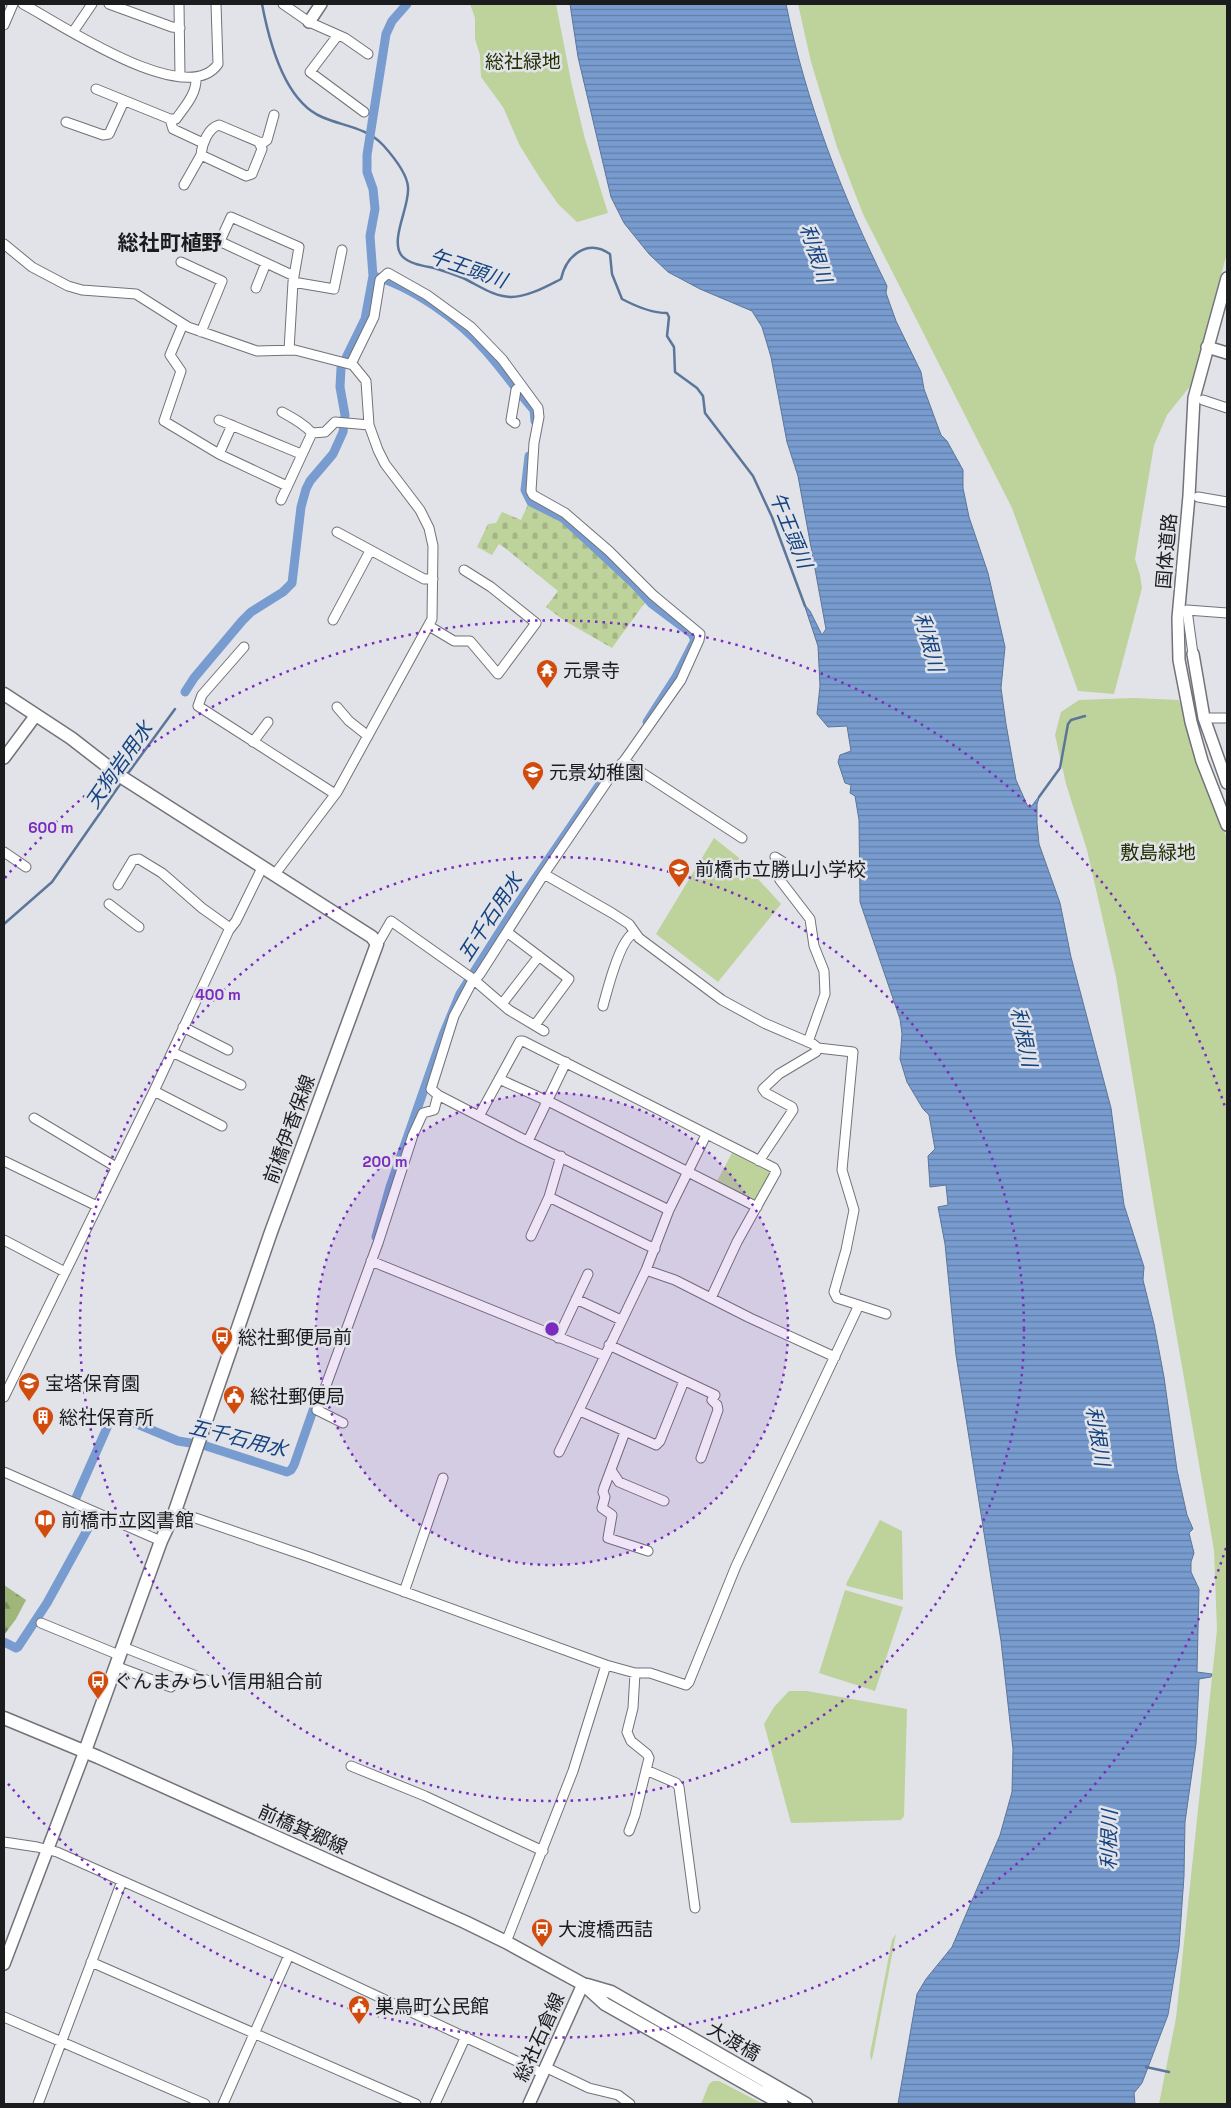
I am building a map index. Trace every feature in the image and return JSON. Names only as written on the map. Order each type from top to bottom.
[{"type":"main road","points":[[4,694],[125,779],[263,866],[376,942]]},
{"type":"main road","name":"前橋伊香保線","points":[[85,1751],[161,1541],[175,1511],[270,1232],[375,953],[376,942]]},
{"type":"main road","name":"前橋箕郷線","points":[[4,1718],[85,1751],[437,1909],[506,1942],[583,1984],[611,1992],[641,2017]]},
{"type":"main road","name":"大渡橋","points":[[641,2017],[782,2104]]},
{"type":"main road","name":"大渡橋","points":[[641,2017],[806,2104]]},
{"type":"street","points":[[4,25],[13,4]]},
{"type":"street","points":[[23,4],[117,56],[170,77],[205,76],[213,72],[218,64],[216,4]]},
{"type":"street","points":[[73,32],[92,4]]},
{"type":"street","points":[[109,4],[172,27],[180,28]]},
{"type":"street","points":[[180,4],[180,77]]},
{"type":"street","points":[[283,4],[309,22],[338,34],[368,54]]},
{"type":"street","points":[[309,22],[321,4]]},
{"type":"street","points":[[338,34],[310,72],[364,112]]},
{"type":"street","points":[[96,89],[170,119],[176,119],[197,87],[196,77]]},
{"type":"street","points":[[66,122],[103,135],[109,134],[124,101]]},
{"type":"street","points":[[260,145],[267,140],[274,115]]},
{"type":"street","points":[[170,119],[173,129],[203,143]]},
{"type":"street","points":[[184,185],[201,155],[203,143],[214,127],[219,125],[259,142],[262,149],[252,174],[246,176],[201,155]]},
{"type":"street","points":[[289,350],[294,279],[299,247],[230,217],[220,241],[294,279],[334,289],[342,250]]},
{"type":"street","points":[[4,244],[32,267],[68,286],[82,290],[136,294],[183,324],[201,332],[256,351],[289,350],[338,360],[358,369],[366,381],[369,425],[378,450],[385,464],[412,498],[429,528],[433,540],[433,616],[368,736],[334,794],[275,874]]},
{"type":"street","points":[[181,262],[222,281],[201,332]]},
{"type":"street","points":[[256,288],[266,263]]},
{"type":"street","points":[[350,364],[374,317],[380,280],[390,272],[427,295],[471,327],[502,359],[539,412],[533,450],[531,491],[533,495],[565,513],[609,551],[653,595],[700,634],[680,680],[544,874],[460,1002],[431,1086],[433,1092],[438,1095],[669,1210]]},
{"type":"street","name":"国体道路","points":[[1227,278],[1194,398],[1189,496],[1178,618],[1179,660],[1190,722],[1202,761],[1227,825]]},
{"type":"street","points":[[183,324],[170,355],[181,371],[164,421],[219,454],[287,486]]},
{"type":"street","points":[[1207,348],[1227,353]]},
{"type":"street","points":[[516,423],[511,420],[516,390],[521,384]]},
{"type":"street","points":[[1203,400],[1227,408]]},
{"type":"street","points":[[282,412],[300,422],[302,426],[312,433],[322,433],[332,423],[337,421],[369,425]]},
{"type":"street","points":[[219,420],[301,454]]},
{"type":"street","points":[[219,454],[232,425]]},
{"type":"street","points":[[281,500],[312,433]]},
{"type":"street","points":[[1198,497],[1227,502]]},
{"type":"street","points":[[337,532],[424,578],[433,579]]},
{"type":"street","points":[[334,620],[370,551]]},
{"type":"street","points":[[429,626],[454,641],[470,641],[498,674],[536,623],[491,587],[464,570]]},
{"type":"street","points":[[1227,614],[1188,610],[1193,654],[1204,718],[1227,783]]},
{"type":"street","points":[[244,647],[202,695],[198,705],[334,794]]},
{"type":"street","points":[[336,706],[368,736]]},
{"type":"street","points":[[4,758],[36,715]]},
{"type":"street","points":[[1204,718],[1227,718]]},
{"type":"street","points":[[253,742],[268,722]]},
{"type":"street","points":[[624,761],[742,838]]},
{"type":"street","points":[[4,852],[26,867]]},
{"type":"street","points":[[775,857],[783,862],[778,876],[810,919],[814,946],[824,970],[825,994],[808,1042]]},
{"type":"street","points":[[118,885],[133,860],[137,858],[162,873],[202,908],[230,928]]},
{"type":"street","points":[[4,1397],[154,1091],[230,928],[263,866]]},
{"type":"street","points":[[544,874],[629,924],[634,933],[722,1000],[753,1018],[818,1048],[851,1051],[853,1054],[842,1170],[854,1210],[846,1250],[834,1292],[837,1298],[886,1314]]},
{"type":"street","points":[[109,904],[140,927]]},
{"type":"street","points":[[376,942],[380,940],[391,921],[475,980],[502,1004],[544,1031]]},
{"type":"street","points":[[507,932],[570,979],[535,1025]]},
{"type":"street","points":[[603,1006],[611,974],[629,937],[634,933]]},
{"type":"street","points":[[502,1004],[539,956]]},
{"type":"street","points":[[184,1028],[228,1050]]},
{"type":"street","points":[[479,1116],[513,1052],[521,1041],[774,1168],[776,1172],[737,1242],[710,1298]]},
{"type":"street","points":[[759,1160],[793,1110],[792,1107],[763,1089],[779,1074],[816,1052],[818,1048]]},
{"type":"street","points":[[172,1052],[241,1085]]},
{"type":"street","points":[[528,1141],[566,1062]]},
{"type":"street","points":[[499,1079],[547,1101],[757,1207]]},
{"type":"street","points":[[154,1091],[222,1126]]},
{"type":"street","points":[[343,1423],[317,1410],[371,1260],[413,1135],[423,1113],[434,1110],[438,1095]]},
{"type":"street","points":[[34,1118],[116,1167]]},
{"type":"street","points":[[559,1452],[646,1270],[669,1210],[706,1135]]},
{"type":"street","points":[[531,1236],[550,1197],[560,1156]]},
{"type":"street","points":[[4,1161],[97,1206]]},
{"type":"street","points":[[550,1197],[655,1249]]},
{"type":"street","points":[[4,1240],[64,1272]]},
{"type":"street","points":[[371,1260],[605,1356]]},
{"type":"street","points":[[646,1270],[675,1280],[835,1357]]},
{"type":"street","points":[[558,1338],[588,1274]]},
{"type":"street","points":[[576,1299],[621,1320]]},
{"type":"street","points":[[175,1511],[606,1665],[635,1673],[650,1673],[684,1684],[689,1682],[736,1566],[859,1305]]},
{"type":"street","points":[[610,1345],[715,1395],[712,1400],[717,1405],[718,1410],[701,1458]]},
{"type":"street","points":[[580,1411],[654,1445],[659,1444],[684,1381]]},
{"type":"street","points":[[625,1432],[603,1492],[605,1497],[602,1508],[612,1515],[608,1538],[648,1551]]},
{"type":"street","points":[[611,1470],[619,1482],[664,1501]]},
{"type":"street","points":[[4,1472],[161,1541]]},
{"type":"street","points":[[404,1592],[443,1478]]},
{"type":"street","points":[[42,1623],[119,1656],[171,1687]]},
{"type":"street","points":[[119,1656],[209,1681]]},
{"type":"street","points":[[506,1942],[577,1760],[606,1665]]},
{"type":"street","points":[[629,1831],[635,1815],[649,1758],[647,1754],[631,1741],[627,1732],[633,1708],[635,1673]]},
{"type":"street","points":[[4,1964],[85,1751]]},
{"type":"street","points":[[351,1766],[425,1796],[543,1851]]},
{"type":"street","points":[[646,1770],[679,1785],[696,1908]]},
{"type":"street","points":[[4,1842],[47,1850],[122,1881],[466,2036],[589,2088],[618,2095],[630,2104]]},
{"type":"street","points":[[38,2104],[122,1881]]},
{"type":"street","points":[[223,2104],[289,1955]]},
{"type":"street","points":[[91,1962],[416,2104]]},
{"type":"street","name":"総社石倉線","points":[[528,2104],[583,1984]]},
{"type":"street","points":[[4,2017],[205,2104]]},
{"type":"street","points":[[435,2104],[466,2036]]},
{"type":"green space","name":"総社緑地","points":[[470,4],[556,4],[572,86],[585,139],[608,213],[577,222],[558,204],[540,178],[520,146],[503,107],[481,77],[480,55],[475,39],[475,18]]},
{"type":"green space","points":[[798,4],[1227,4],[1227,253],[1191,385],[1167,415],[1154,445],[1135,559],[1142,588],[1114,694],[1078,691],[1012,508],[863,214],[837,147],[811,62]]},
{"type":"green space","points":[[529,502],[562,519],[636,589],[646,601],[612,648],[565,621],[546,607],[558,591],[505,548],[499,544],[492,555],[477,547],[488,524],[496,523],[502,512],[521,520]]},
{"type":"green space","name":"敷島緑地","points":[[1135,698],[1179,700],[1227,839],[1227,2104],[1159,2104],[1176,2018],[1217,1630],[1214,1550],[1116,977],[1087,850],[1066,784],[1055,735],[1061,712],[1079,700]]},
{"type":"green space","points":[[714,838],[738,857],[781,904],[718,982],[656,934]]},
{"type":"green space","points":[[733,1151],[770,1169],[771,1173],[757,1201],[752,1202],[716,1183]]},
{"type":"green space","points":[[880,1520],[902,1531],[903,1600],[847,1586],[846,1584]]},
{"type":"green space","points":[[4,1585],[26,1600],[16,1619],[4,1635]]},
{"type":"green space","points":[[845,1590],[903,1607],[875,1691],[819,1673]]},
{"type":"green space","points":[[789,1691],[807,1691],[907,1709],[904,1816],[901,1820],[791,1823],[764,1724],[774,1707]]},
{"type":"green space","points":[[896,1934],[871,2061],[870,2054],[892,1940]]},
{"type":"green space","points":[[713,2081],[719,2081],[763,2104],[701,2104],[709,2084]]},
{"type":"water","name":"利根川","points":[[570,4],[786,4],[804,77],[827,148],[855,217],[887,286],[886,293],[896,321],[921,372],[924,389],[941,435],[947,441],[963,470],[963,488],[969,517],[988,573],[1005,647],[1001,688],[1016,780],[1028,807],[1031,807],[1040,795],[1037,804],[1039,844],[1060,903],[1071,957],[1111,1108],[1124,1205],[1144,1267],[1143,1280],[1164,1377],[1177,1470],[1187,1515],[1193,1529],[1189,1533],[1194,1553],[1191,1562],[1191,1572],[1199,1589],[1197,1672],[1212,1674],[1211,1677],[1199,1679],[1196,1744],[1185,1822],[1184,1876],[1179,1947],[1168,2015],[1142,2083],[1134,2093],[1135,2104],[898,2104],[917,1994],[926,1979],[952,1947],[1000,1835],[1012,1792],[1013,1749],[1001,1641],[956,1355],[945,1244],[938,1207],[948,1205],[946,1185],[930,1187],[928,1156],[935,1149],[929,1115],[923,1109],[907,1082],[900,1059],[902,1034],[900,1019],[860,902],[859,820],[855,796],[850,793],[851,785],[845,783],[838,762],[840,755],[851,751],[847,726],[828,727],[817,714],[820,686],[818,646],[804,604],[810,611],[822,635],[826,629],[798,476],[787,442],[771,357],[762,327],[752,311],[700,289],[668,272],[649,254],[624,223],[611,197],[578,57]]},
{"type":"waterway","name":"午王頭川","points":[[262,4],[269,35],[280,68],[298,98],[309,109],[322,117],[369,134],[383,145],[402,170],[407,182],[408,195],[398,241],[399,249],[405,259],[460,277],[492,293],[517,297],[544,288],[561,279],[568,263],[573,257],[579,252],[593,248],[610,254],[612,274],[622,299],[644,309],[667,313],[669,317],[667,336],[674,347],[675,372],[697,388],[703,396],[705,413],[753,476],[772,517],[805,606]]},
{"type":"waterway","points":[[185,692],[194,678],[242,621],[251,612],[283,592],[292,583],[301,507],[306,489],[310,481],[333,454],[343,432],[345,415],[340,387],[341,368],[365,319],[373,276],[370,236],[375,209],[373,189],[367,172],[367,155],[386,34],[392,21],[407,4]]},
{"type":"waterway","name":"五千石用水","points":[[373,276],[403,287],[419,296],[463,328],[486,351],[534,410],[535,421]]},
{"type":"waterway","name":"五千石用水","points":[[529,456],[525,490],[531,502],[563,518],[634,584],[652,604],[692,634],[695,640],[676,677],[647,722]]},
{"type":"waterway","name":"天狗岩用水","points":[[126,776],[175,709]]},
{"type":"waterway","points":[[1039,797],[1060,768],[1068,724],[1071,720],[1085,716]]},
{"type":"waterway","name":"天狗岩用水","points":[[4,924],[52,882],[121,783]]},
{"type":"waterway","name":"五千石用水","points":[[376,1237],[390,1187],[443,1035],[460,994],[513,911],[600,784]]},
{"type":"waterway","name":"五千石用水","points":[[75,1500],[113,1414],[178,1441],[203,1445],[287,1472],[294,1465],[317,1399]]},
{"type":"waterway","name":"五千石用水","points":[[4,1642],[16,1648],[18,1647],[47,1603],[91,1523]]},
{"type":"waterway","points":[[1146,2067],[1169,2072]]},
{"type":"place","name":"元景寺","points":[[547,689]]},
{"type":"place","name":"元景幼稚園","points":[[533,791]]},
{"type":"place","name":"前橋市立勝山小学校","points":[[679,888]]},
{"type":"place","name":"総社郵便局前","points":[[222,1356]]},
{"type":"place","name":"宝塔保育園","points":[[29,1402]]},
{"type":"place","name":"総社郵便局","points":[[234,1415]]},
{"type":"place","name":"総社保育所","points":[[43,1436]]},
{"type":"place","name":"前橋市立図書館","points":[[45,1539]]},
{"type":"place","name":"ぐんまみらい信用組合前","points":[[98,1700]]},
{"type":"place","name":"大渡橋西詰","points":[[542,1948]]},
{"type":"place","name":"巣鳥町公民館","points":[[359,2025]]},
{"type":"district","name":"総社町植野","points":[[170,243]]}]
